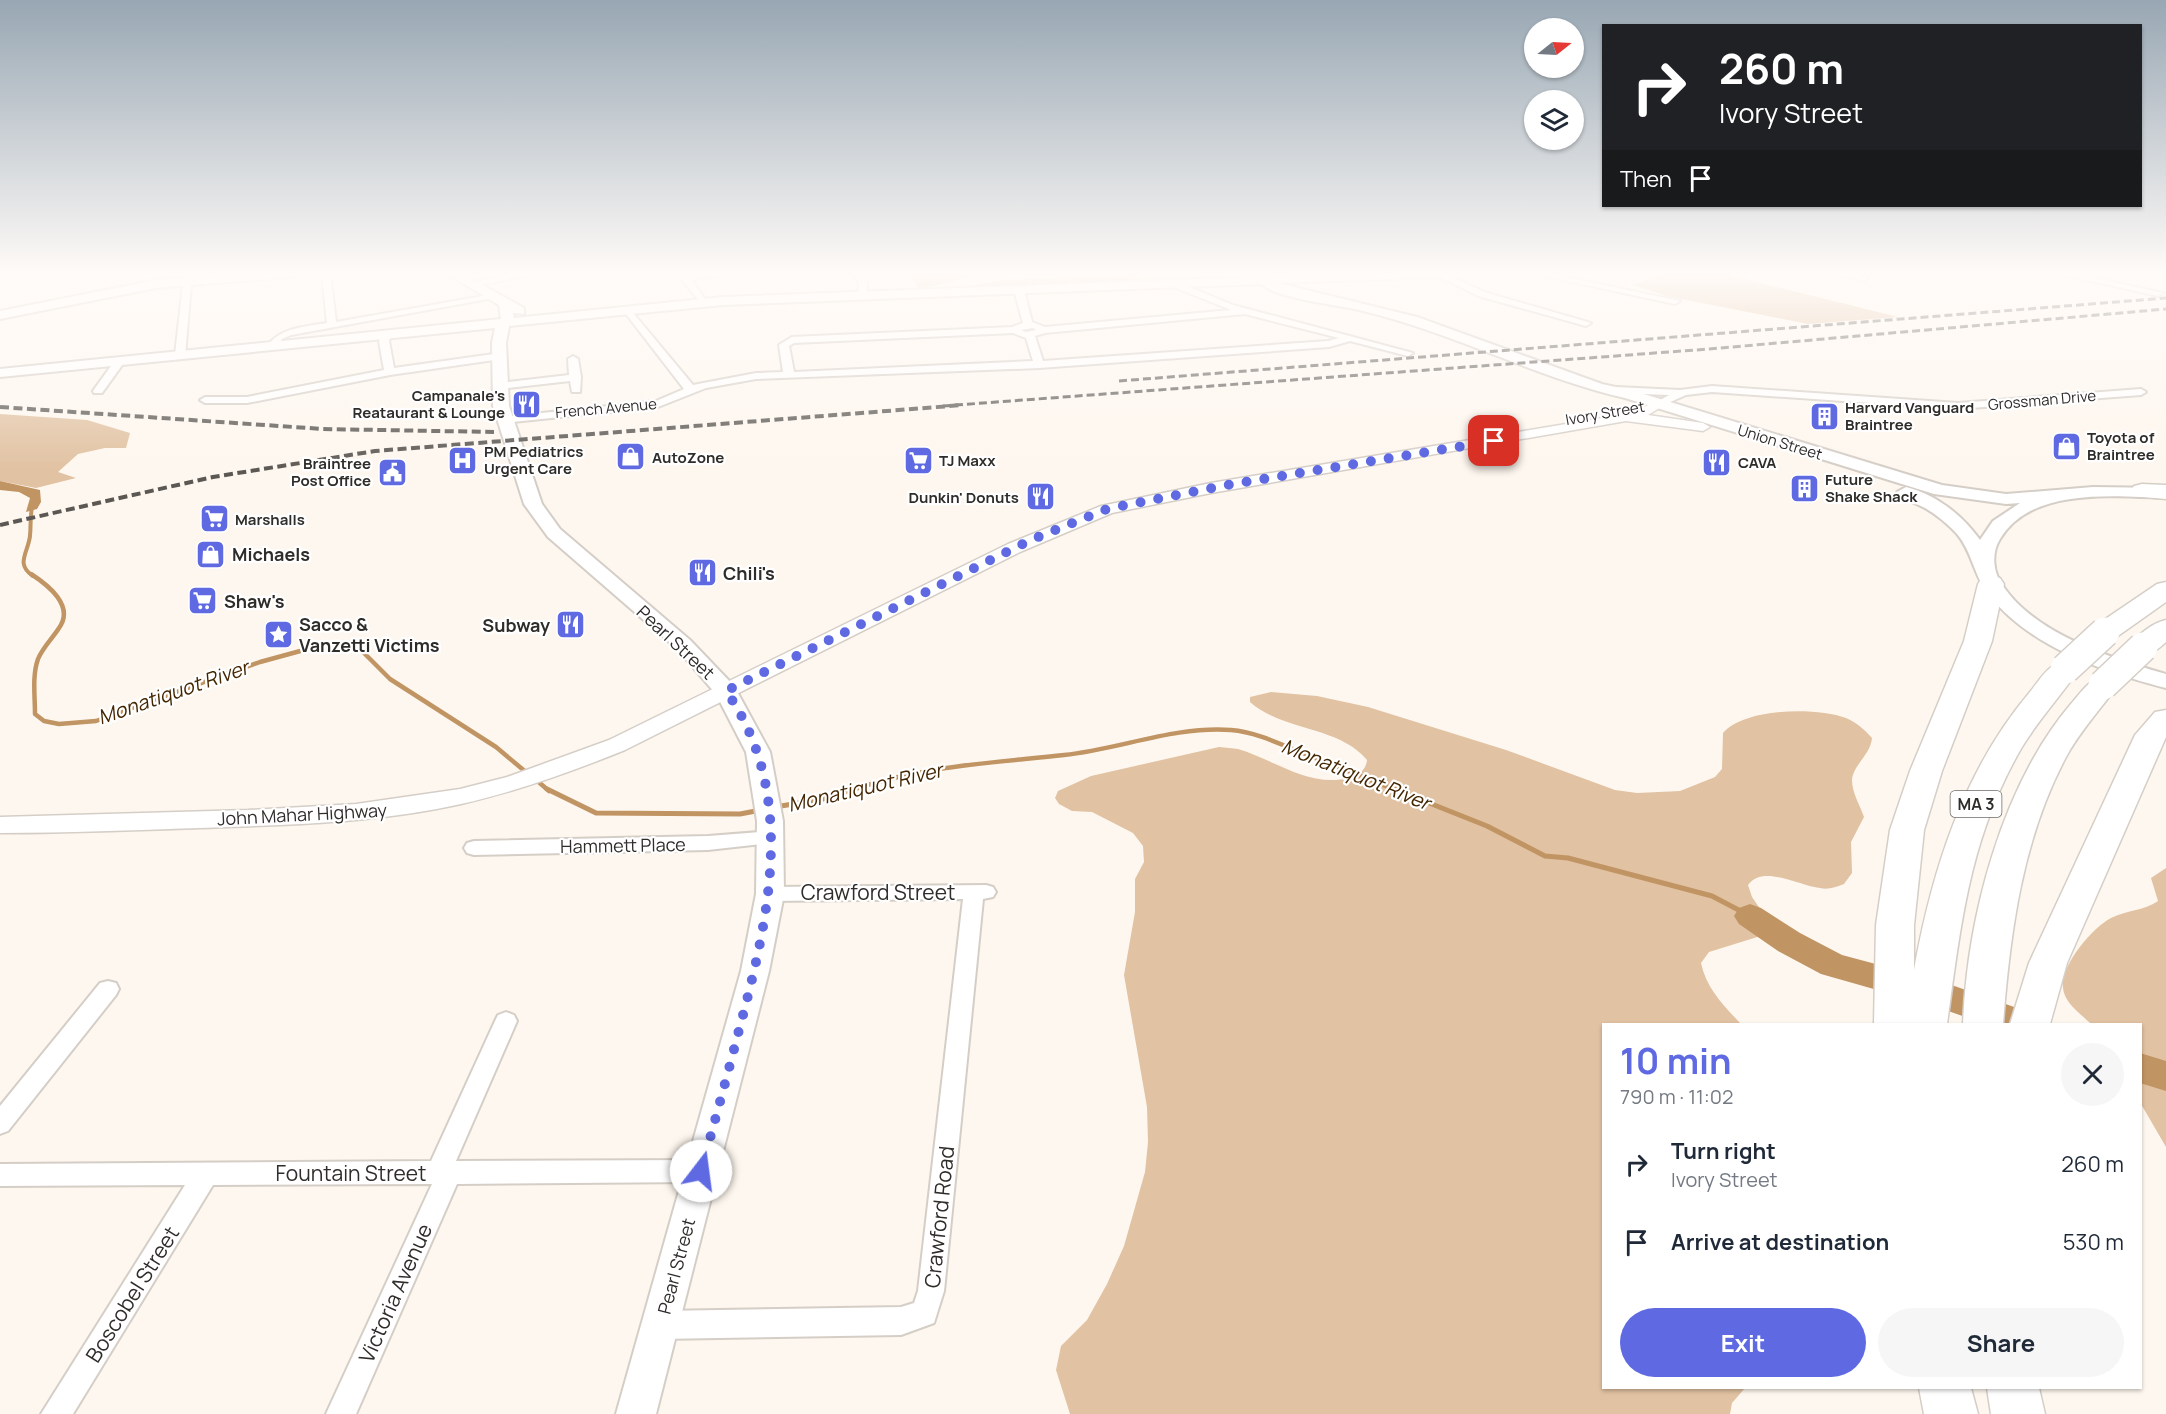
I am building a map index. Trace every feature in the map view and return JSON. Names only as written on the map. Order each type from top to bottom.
[{"type":"highway","points":[[2142,491],[2166,492]]},
{"type":"highway","points":[[1911,1020],[1894,945],[1898,886],[1912,814],[1930,759],[1976,648],[1988,576]]},
{"type":"highway","name":"MA 3","points":[[1911,1020],[1935,960],[1951,880],[1978,799],[2014,733],[2065,669],[2105,632],[2166,590]]},
{"type":"highway","name":"MA 3","points":[[1983,1023],[1987,977],[2000,895],[2014,844],[2034,791],[2066,733],[2103,685],[2143,646],[2166,628]]},
{"type":"highway","points":[[2033,1009],[2048,963],[2150,735],[2166,719]]},
{"type":"highway","points":[[1947,1389],[1952,1414]]},
{"type":"highway","points":[[2015,1389],[2019,1414]]},
{"type":"main road","points":[[0,373],[345,339]]},
{"type":"main road","name":"Pearl Street","points":[[500,339],[500,386],[504,420],[530,498],[550,530],[692,652],[726,691],[755,745],[770,817],[770,894],[755,971],[636,1414]]},
{"type":"main road","name":"Union Street","points":[[1465,339],[1603,388],[1703,427],[1881,483],[1929,503],[1950,516],[1965,530],[1988,576],[2012,609],[2049,634],[2100,658],[2166,681]]},
{"type":"main road","name":"Union Street","points":[[1650,407],[1940,490],[2006,499],[2070,495]]},
{"type":"main road","points":[[1988,576],[1988,541],[2006,518],[2030,505],[2070,495],[2142,491]]},
{"type":"street","points":[[180,355],[183,339]]},
{"type":"street","points":[[272,346],[279,339]]},
{"type":"street","points":[[385,339],[390,372]]},
{"type":"street","points":[[650,339],[685,385],[691,389]]},
{"type":"street","points":[[789,374],[784,345],[789,341],[830,339]]},
{"type":"street","points":[[1032,339],[1039,365]]},
{"type":"street","name":"French Avenue","points":[[504,420],[652,405],[670,400],[691,389],[741,377],[1039,365],[1329,344],[1347,339]]},
{"type":"street","points":[[1354,339],[1408,353]]},
{"type":"street","points":[[205,400],[241,400],[390,372],[501,356]]},
{"type":"street","points":[[573,359],[576,390]]},
{"type":"street","points":[[98,391],[120,361]]},
{"type":"street","points":[[500,386],[576,377]]},
{"type":"street","points":[[1603,388],[1651,393],[1689,391]]},
{"type":"street","name":"Grossman Drive","points":[[1650,407],[1689,391],[1732,389],[1958,406],[2141,392]]},
{"type":"street","name":"Ivory Street","points":[[726,691],[1031,540],[1107,509],[1126,497],[1197,480],[1650,407]]},
{"type":"street","name":"Ivory Street","points":[[1107,509],[1219,486],[1608,421],[1650,407]]},
{"type":"street","points":[[1608,421],[1653,419],[1703,427]]},
{"type":"street","points":[[1494,441],[1475,438],[1564,420]]},
{"type":"street","name":"John Mahar Highway","points":[[0,825],[331,816],[416,805],[500,787],[569,765],[617,745],[726,691]]},
{"type":"street","name":"Hammett Place","points":[[474,848],[717,842],[770,817]]},
{"type":"street","name":"Crawford Street","points":[[770,894],[980,892]]},
{"type":"street","name":"Crawford Road","points":[[660,1325],[902,1321],[924,1313],[931,1291],[980,892]]},
{"type":"street","points":[[0,1125],[108,989]]},
{"type":"street","name":"Victoria Avenue","points":[[341,1414],[445,1172],[506,1021]]},
{"type":"street","name":"Fountain Street","points":[[0,1174],[701,1171]]},
{"type":"street","name":"Boscobel Street","points":[[56,1414],[207,1173]]},
{"type":"shaded area","points":[[0,414],[87,420],[130,433],[126,448],[105,448],[78,454],[58,472],[76,478],[36,488],[0,481]]},
{"type":"shaded area","points":[[0,481],[40,490],[41,502],[37,509],[26,512],[30,498],[19,492],[0,490]]},
{"type":"shaded area","points":[[1271,692],[1317,696],[1368,707],[1506,750],[1615,790],[1637,793],[1680,791],[1715,777],[1722,769],[1723,733],[1733,725],[1763,714],[1799,711],[1833,714],[1853,722],[1872,738],[1869,749],[1855,769],[1852,780],[1864,817],[1851,842],[1852,873],[1844,884],[1823,889],[1772,876],[1755,879],[1748,885],[1752,897],[1769,922],[1767,934],[1709,952],[1701,963],[1711,989],[1740,1023],[1602,1023],[1602,1389],[1744,1389],[1732,1403],[1730,1414],[1070,1414],[1056,1370],[1061,1346],[1087,1320],[1107,1284],[1124,1246],[1145,1172],[1148,1142],[1147,1107],[1124,975],[1135,912],[1135,879],[1144,862],[1143,846],[1133,833],[1092,812],[1072,811],[1059,804],[1055,798],[1058,791],[1091,776],[1219,747],[1238,749],[1292,771],[1320,779],[1349,778],[1364,769],[1367,760],[1355,749],[1326,734],[1278,719],[1250,702],[1250,697]]},
{"type":"shaded area","points":[[2166,868],[2166,1147],[2142,1106],[2142,1023],[2090,1023],[2070,1004],[2063,988],[2063,979],[2072,959],[2095,930],[2111,918],[2147,907],[2158,901],[2151,878]]},
{"type":"waterway","name":"Monatiquot River","points":[[32,507],[30,536],[24,563],[28,572],[33,576]]},
{"type":"waterway","name":"Monatiquot River","points":[[31,574],[52,590],[62,604],[64,612],[59,628],[42,651],[36,666],[35,714],[44,721],[59,724],[96,721],[260,662],[304,650],[346,645],[358,647],[390,679],[496,747],[527,773]]},
{"type":"waterway","name":"Monatiquot River","points":[[849,791],[929,771],[1085,752],[1188,731],[1210,730],[1231,730],[1258,735],[1398,791]]},
{"type":"waterway","name":"Monatiquot River","points":[[534,778],[549,791]]},
{"type":"waterway","name":"Monatiquot River","points":[[547,789],[596,813],[740,814],[761,810]]},
{"type":"waterway","name":"Monatiquot River","points":[[775,807],[829,798],[853,789]]},
{"type":"waterway","name":"Monatiquot River","points":[[1394,789],[1487,826],[1545,856],[1568,858],[1712,896],[1750,916]]},
{"type":"waterway","name":"Monatiquot River","points":[[1750,916],[1789,942],[1833,965],[1943,995],[2019,1023]]},
{"type":"waterway","name":"Monatiquot River","points":[[2142,1069],[2166,1076]]},
{"type":"railway","points":[[1119,381],[1649,339]]},
{"type":"railway","points":[[943,406],[1823,339]]},
{"type":"railway","points":[[0,525],[213,477],[375,451],[963,405]]},
{"type":"railway","points":[[0,407],[323,429],[494,432]]},
{"type":"place","name":"Campanale's Reataurant & Lounge","points":[[526,404]]},
{"type":"place","name":"Harvard Vanguard Braintree","points":[[1824,416]]},
{"type":"place","name":"Toyota of Braintree","points":[[2066,446]]},
{"type":"place","name":"AutoZone","points":[[631,457]]},
{"type":"place","name":"PM Pediatrics Urgent Care","points":[[463,460]]},
{"type":"place","name":"TJ Maxx","points":[[918,460]]},
{"type":"place","name":"CAVA","points":[[1717,462]]},
{"type":"place","name":"Braintree Post Office","points":[[392,472]]},
{"type":"place","name":"Future Shake Shack","points":[[1804,488]]},
{"type":"place","name":"Dunkin' Donuts","points":[[1040,497]]},
{"type":"place","name":"Marshalls","points":[[214,519]]},
{"type":"place","name":"Michaels","points":[[211,554]]},
{"type":"place","name":"Chili's","points":[[702,573]]},
{"type":"place","name":"Shaw's","points":[[203,601]]},
{"type":"place","name":"Subway","points":[[571,625]]},
{"type":"place","name":"Sacco & Vanzetti Victims","points":[[278,634]]},
{"type":"route","points":[[701,1171],[755,971],[770,894],[772,862],[772,837],[761,763],[755,745],[726,691],[1031,540],[1107,509],[1227,485],[1494,441]]}]
